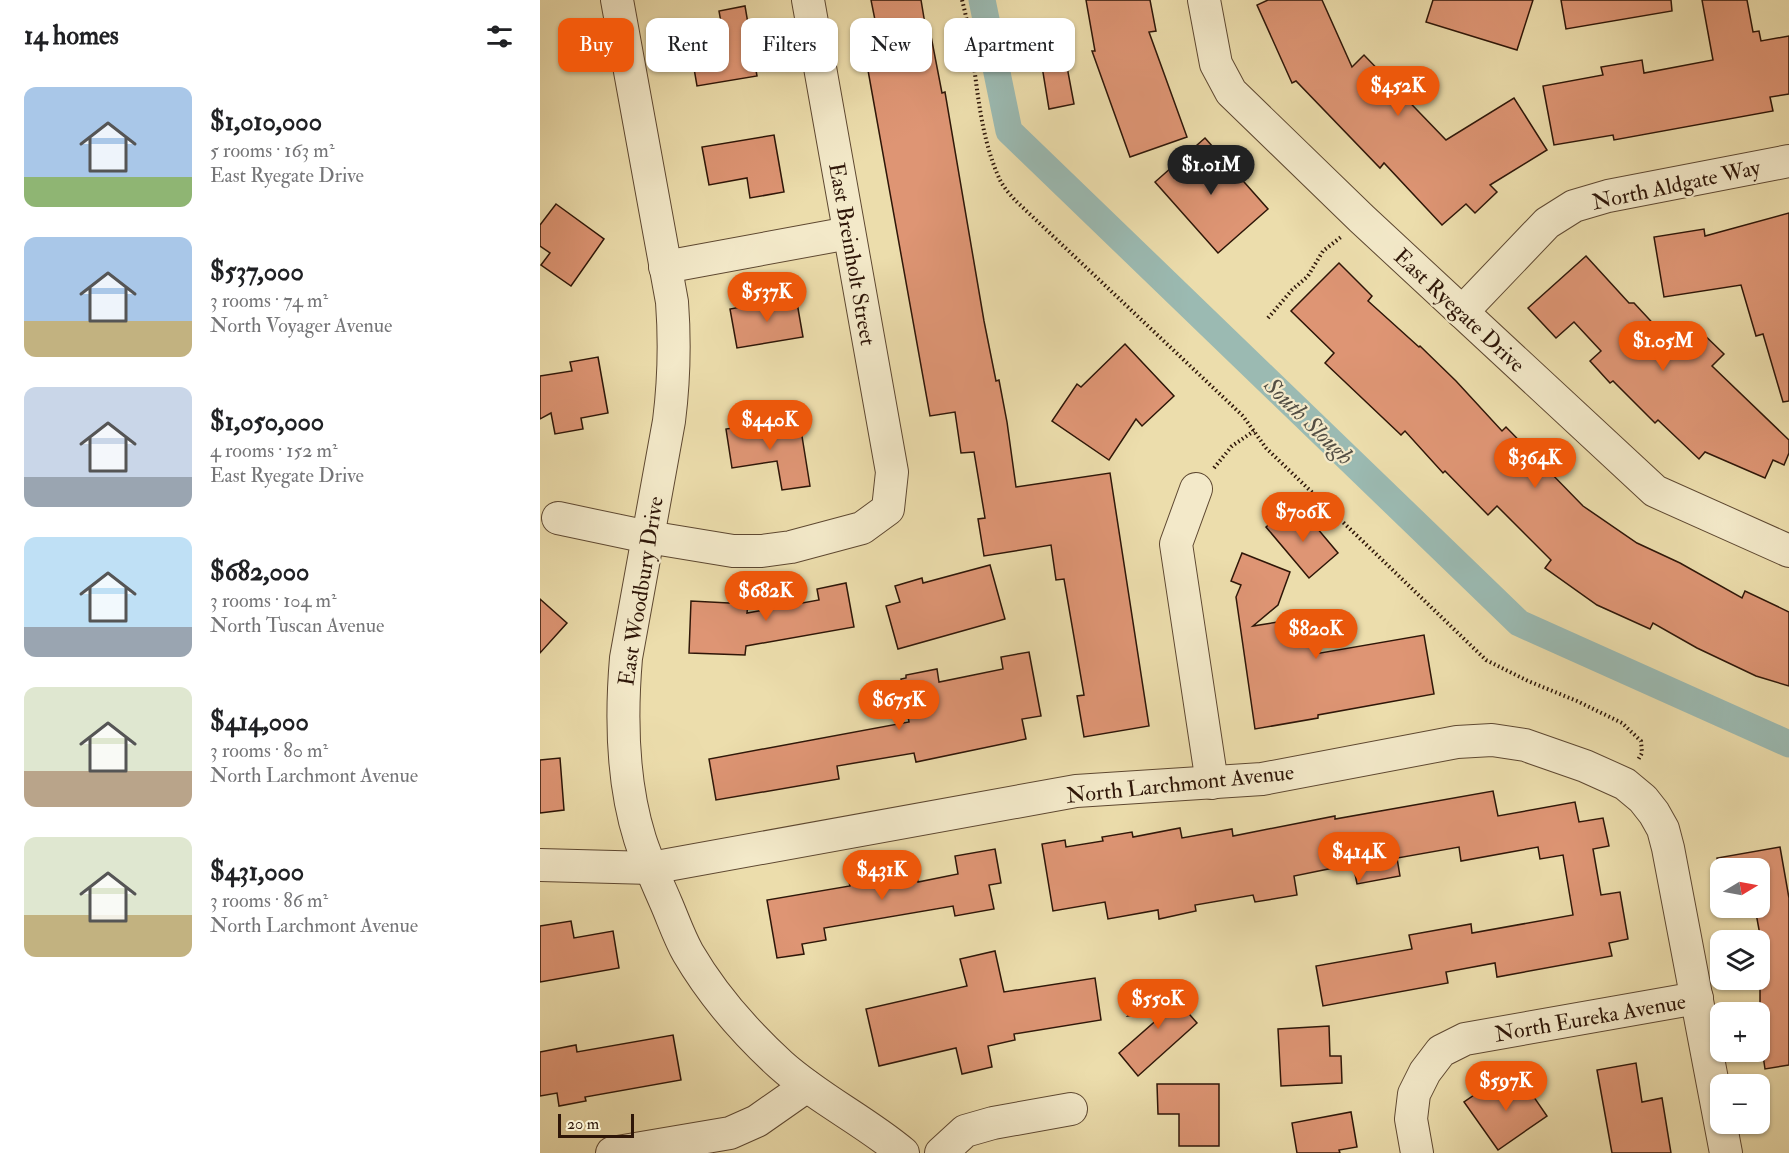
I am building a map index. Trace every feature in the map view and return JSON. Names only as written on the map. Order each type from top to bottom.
[{"type":"street","name":"East Woodbury Drive","points":[[617,0],[672,302],[674,332],[672,392],[626,658],[624,735],[627,777],[640,838],[688,952],[721,1001],[761,1046],[807,1086],[884,1137],[903,1153]]},
{"type":"street","name":"East Breinholt Street","points":[[648,537],[732,551],[762,551],[791,547],[862,528],[888,509],[892,472],[808,0]]},
{"type":"street","name":"East Ryegate Drive","points":[[1204,0],[1216,64],[1231,92],[1362,219],[1655,491],[1789,551]]},
{"type":"street","name":"North Aldgate Way","points":[[1462,312],[1547,223],[1574,206],[1608,196],[1789,161]]},
{"type":"street","points":[[665,267],[849,233]]},
{"type":"street","points":[[1196,489],[1176,544],[1212,783]]},
{"type":"street","points":[[558,518],[648,537]]},
{"type":"street","name":"North Larchmont Avenue","points":[[540,865],[651,868],[1076,791],[1262,778],[1457,742],[1492,740],[1525,745],[1586,766],[1625,784],[1643,799],[1663,829],[1726,1153]]},
{"type":"street","name":"North Eureka Avenue","points":[[1417,1153],[1411,1119],[1414,1094],[1425,1072],[1441,1051],[1465,1039],[1696,998]]},
{"type":"street","points":[[612,1153],[730,1133],[757,1121],[807,1086]]},
{"type":"street","points":[[941,1153],[965,1131],[993,1123],[1071,1109]]},
{"type":"path","points":[[962,0],[970,29],[983,133],[1001,182],[1017,202],[1244,416],[1266,448],[1486,660],[1622,723],[1641,741],[1642,753],[1635,766]]},
{"type":"path","points":[[1268,318],[1292,290],[1308,276],[1323,251],[1347,233]]},
{"type":"path","points":[[1196,489],[1232,447],[1254,431]]},
{"type":"building","points":[[871,0],[921,0],[924,18],[875,18]]},
{"type":"building","points":[[1086,0],[1150,0],[1156,31],[1149,32],[1187,137],[1130,157],[1092,51],[1095,51]]},
{"type":"building","points":[[1268,0],[1322,0],[1352,67],[1364,55],[1446,140],[1514,98],[1547,150],[1490,185],[1497,192],[1475,213],[1466,204],[1442,225],[1384,163],[1380,168],[1296,81],[1292,83],[1257,5]]},
{"type":"building","points":[[1433,0],[1533,0],[1517,50],[1426,22]]},
{"type":"building","points":[[1561,0],[1671,0],[1672,11],[1566,29]]},
{"type":"building","points":[[1702,0],[1747,0],[1753,32],[1759,31],[1761,41],[1789,36],[1789,94],[1770,97],[1773,111],[1614,140],[1613,135],[1554,145],[1543,86],[1603,75],[1601,67],[1642,60],[1644,73],[1713,60]]},
{"type":"building","points":[[745,6],[747,18],[741,18],[741,72],[756,72],[757,76],[697,86],[695,72],[729,72],[729,18],[720,18],[719,11]]},
{"type":"building","points":[[932,41],[942,93],[945,92],[984,321],[1007,422],[1016,487],[1110,473],[1149,726],[1084,737],[1077,696],[1084,695],[1064,579],[1056,580],[1051,545],[984,556],[978,519],[985,518],[974,452],[961,453],[955,412],[930,416],[868,72],[932,72]]},
{"type":"building","points":[[1043,72],[1068,72],[1074,104],[1049,109]]},
{"type":"building","points":[[774,135],[784,192],[750,198],[747,178],[709,185],[702,147]]},
{"type":"building","points":[[1205,138],[1268,209],[1218,253],[1155,182]]},
{"type":"building","points":[[556,204],[604,239],[571,286],[541,265],[550,253],[540,246],[540,225]]},
{"type":"building","points":[[1789,213],[1789,401],[1783,402],[1763,334],[1756,336],[1741,285],[1664,297],[1654,237],[1704,229],[1705,236]]},
{"type":"building","points":[[1586,256],[1629,303],[1634,303],[1674,346],[1694,325],[1724,354],[1712,366],[1789,440],[1789,453],[1784,465],[1773,460],[1765,478],[1705,452],[1699,459],[1658,420],[1655,423],[1613,381],[1610,383],[1590,361],[1601,351],[1574,322],[1556,338],[1528,308]]},
{"type":"building","points":[[1339,263],[1372,296],[1368,301],[1420,346],[1502,431],[1506,427],[1583,506],[1637,543],[1680,563],[1742,598],[1745,591],[1789,612],[1789,686],[1756,676],[1697,648],[1653,623],[1650,629],[1597,605],[1545,568],[1551,560],[1497,506],[1488,515],[1445,471],[1443,473],[1405,431],[1401,435],[1325,363],[1334,353],[1291,311]]},
{"type":"building","points":[[796,297],[803,337],[737,348],[730,309]]},
{"type":"building","points":[[1125,344],[1174,396],[1142,426],[1136,419],[1109,460],[1052,421],[1077,384],[1081,387]]},
{"type":"building","points":[[598,357],[608,413],[581,418],[583,429],[555,434],[551,413],[540,419],[540,376],[572,371],[570,362]]},
{"type":"building","points":[[778,420],[780,433],[801,430],[810,486],[782,490],[777,461],[732,468],[726,429]]},
{"type":"building","points":[[1282,513],[1293,526],[1306,515],[1338,553],[1309,578],[1266,527]]},
{"type":"building","points":[[1242,553],[1290,572],[1278,605],[1253,626],[1308,617],[1315,654],[1424,635],[1434,694],[1255,729],[1236,597],[1241,585],[1231,581]]},
{"type":"building","points":[[990,565],[1005,619],[898,649],[886,606],[900,602],[895,586],[922,578],[923,583]]},
{"type":"building","points":[[846,583],[854,627],[746,646],[745,655],[689,653],[691,601],[748,604],[747,613],[819,600],[817,589]]},
{"type":"building","points":[[540,599],[567,623],[540,653]]},
{"type":"building","points":[[1029,652],[1041,716],[1022,719],[1026,739],[916,762],[914,753],[837,766],[839,779],[716,800],[709,759],[909,722],[901,679],[906,678],[906,675],[937,669],[939,682],[1003,669],[1001,657]]},
{"type":"building","points":[[560,758],[564,810],[540,813],[540,760]]},
{"type":"building","points":[[1493,791],[1498,816],[1575,802],[1579,822],[1603,818],[1609,846],[1593,849],[1601,895],[1620,892],[1628,939],[1609,943],[1612,956],[1497,977],[1495,963],[1446,972],[1448,983],[1323,1006],[1316,966],[1412,949],[1409,935],[1471,924],[1472,933],[1573,915],[1563,855],[1540,859],[1538,847],[1461,861],[1459,847],[1397,858],[1400,876],[1357,884],[1353,864],[1294,876],[1297,895],[1255,902],[1253,895],[1195,905],[1196,911],[1159,919],[1158,910],[1108,919],[1105,902],[1053,911],[1042,844],[1065,840],[1066,847],[1103,841],[1102,837],[1132,832],[1133,837],[1180,828],[1182,838],[1232,829],[1233,836],[1335,816],[1335,819]]},
{"type":"building","points":[[1780,847],[1789,898],[1789,1065],[1765,1069],[1764,1062],[1770,1062],[1770,1002],[1760,1002],[1760,990],[1770,990],[1770,930],[1759,930],[1757,918],[1770,918],[1770,858],[1717,858]]},
{"type":"building","points":[[995,849],[1001,883],[989,885],[994,909],[955,916],[953,906],[824,928],[826,940],[802,944],[804,954],[777,958],[767,900],[850,886],[849,882],[916,870],[918,882],[958,874],[955,856]]},
{"type":"building","points":[[571,921],[574,938],[613,931],[619,968],[540,982],[540,926]]},
{"type":"building","points":[[995,951],[1004,992],[1095,978],[1101,1020],[1014,1034],[1015,1040],[988,1046],[992,1067],[962,1074],[956,1048],[879,1066],[866,1009],[967,986],[960,959]]},
{"type":"building","points":[[1163,984],[1197,1023],[1138,1076],[1119,1053],[1168,1010],[1128,1016]]},
{"type":"building","points":[[1329,1026],[1330,1056],[1341,1056],[1342,1083],[1281,1086],[1278,1029]]},
{"type":"building","points":[[673,1035],[681,1080],[585,1097],[586,1101],[559,1106],[557,1093],[540,1096],[540,1052],[576,1045],[577,1052]]},
{"type":"building","points":[[1636,1063],[1642,1102],[1662,1098],[1671,1153],[1612,1153],[1597,1070]]},
{"type":"building","points":[[1520,1077],[1547,1116],[1498,1150],[1464,1102],[1486,1087],[1492,1096]]},
{"type":"building","points":[[1157,1084],[1219,1084],[1219,1146],[1179,1146],[1179,1114],[1158,1114]]},
{"type":"building","points":[[1351,1112],[1357,1147],[1339,1150],[1340,1153],[1297,1153],[1292,1123]]},
{"type":"waterway","name":"South Slough","points":[[982,0],[1009,131],[1519,623],[1789,744]]}]
